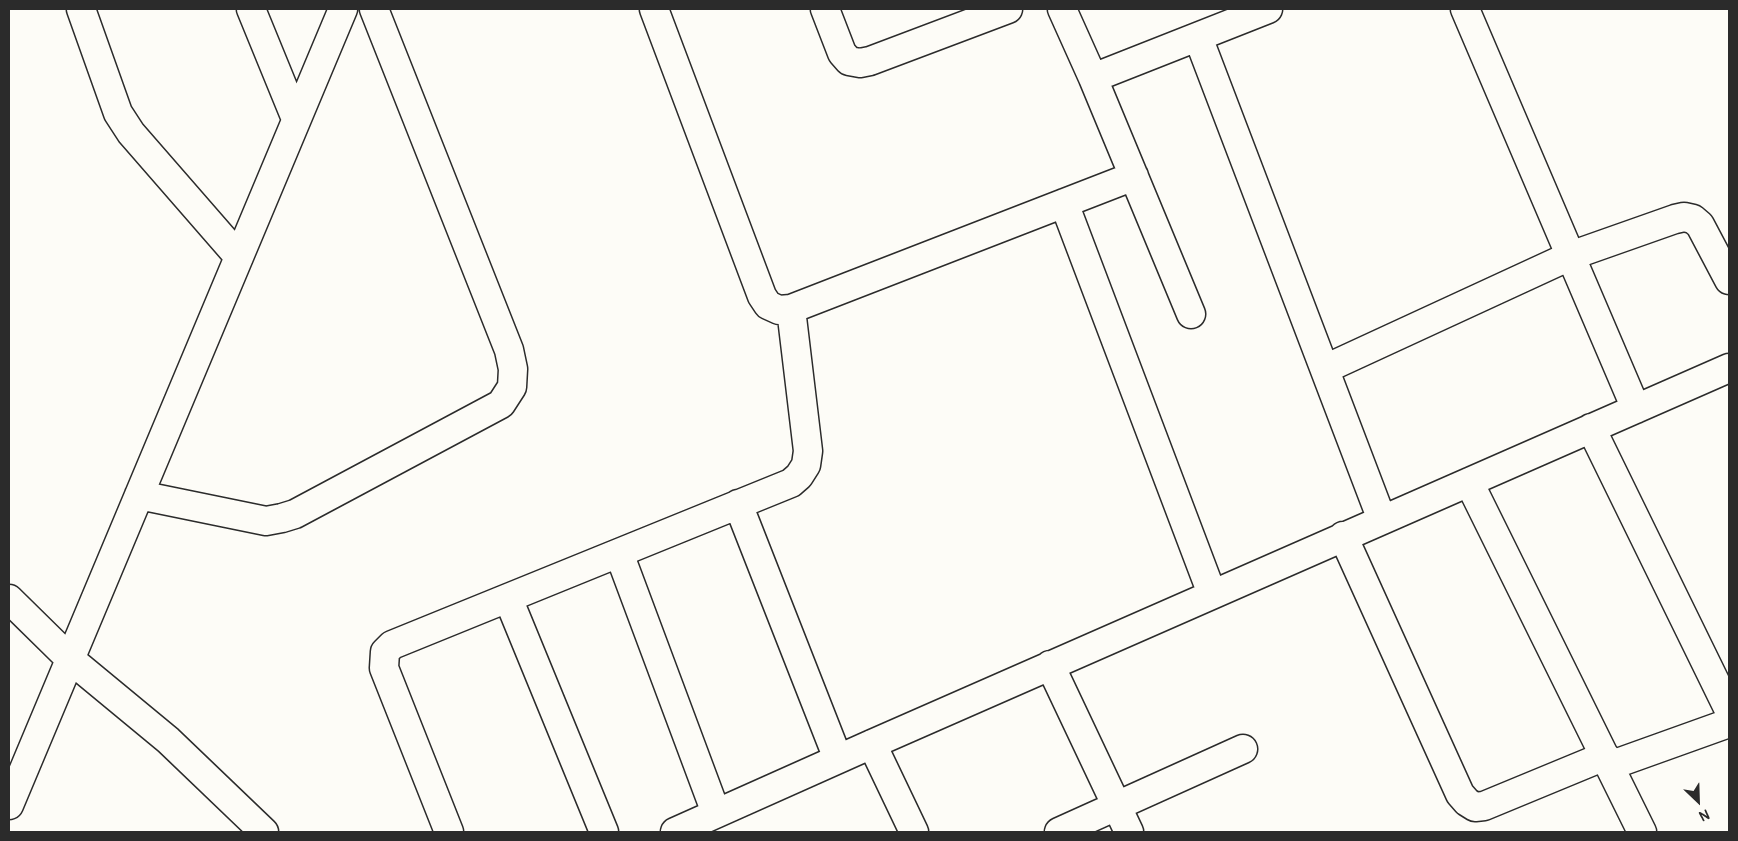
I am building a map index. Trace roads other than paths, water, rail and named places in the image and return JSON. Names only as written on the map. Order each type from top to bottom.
[{"type":"street","points":[[81,9],[118,113],[131,133],[239,256]]},
{"type":"street","points":[[251,9],[296,120]]},
{"type":"street","points":[[9,805],[343,9]]},
{"type":"street","points":[[138,495],[266,521],[295,514],[501,404],[512,387],[513,369],[509,350],[374,9]]},
{"type":"street","points":[[654,9],[762,296],[768,305],[779,310],[791,309],[1134,176]]},
{"type":"street","points":[[826,9],[842,53],[849,61],[860,63],[870,61],[996,11]]},
{"type":"street","points":[[1062,9],[1093,78],[1191,314]]},
{"type":"street","points":[[1093,78],[1268,9]]},
{"type":"street","points":[[1465,9],[1636,409]]},
{"type":"street","points":[[1198,37],[1382,520]]},
{"type":"street","points":[[1064,203],[1212,594]]},
{"type":"street","points":[[1325,369],[1570,256],[1684,217],[1694,219],[1700,225],[1729,280]]},
{"type":"street","points":[[449,832],[384,668],[385,652],[392,645],[791,483],[799,476],[806,465],[808,451],[791,309]]},
{"type":"street","points":[[683,831],[716,813],[1050,665],[1729,368]]},
{"type":"street","points":[[1591,428],[1729,710]]},
{"type":"street","points":[[1469,482],[1642,832]]},
{"type":"street","points":[[738,504],[838,759]]},
{"type":"street","points":[[1343,536],[1460,794],[1467,802],[1476,807],[1484,806],[1607,761],[1729,723]]},
{"type":"street","points":[[619,553],[716,813]]},
{"type":"street","points":[[508,598],[604,832]]},
{"type":"street","points":[[9,599],[70,659],[168,740],[264,832]]},
{"type":"street","points":[[1050,665],[1129,832]]},
{"type":"street","points":[[872,744],[914,832]]},
{"type":"street","points":[[1060,832],[1243,749]]}]
